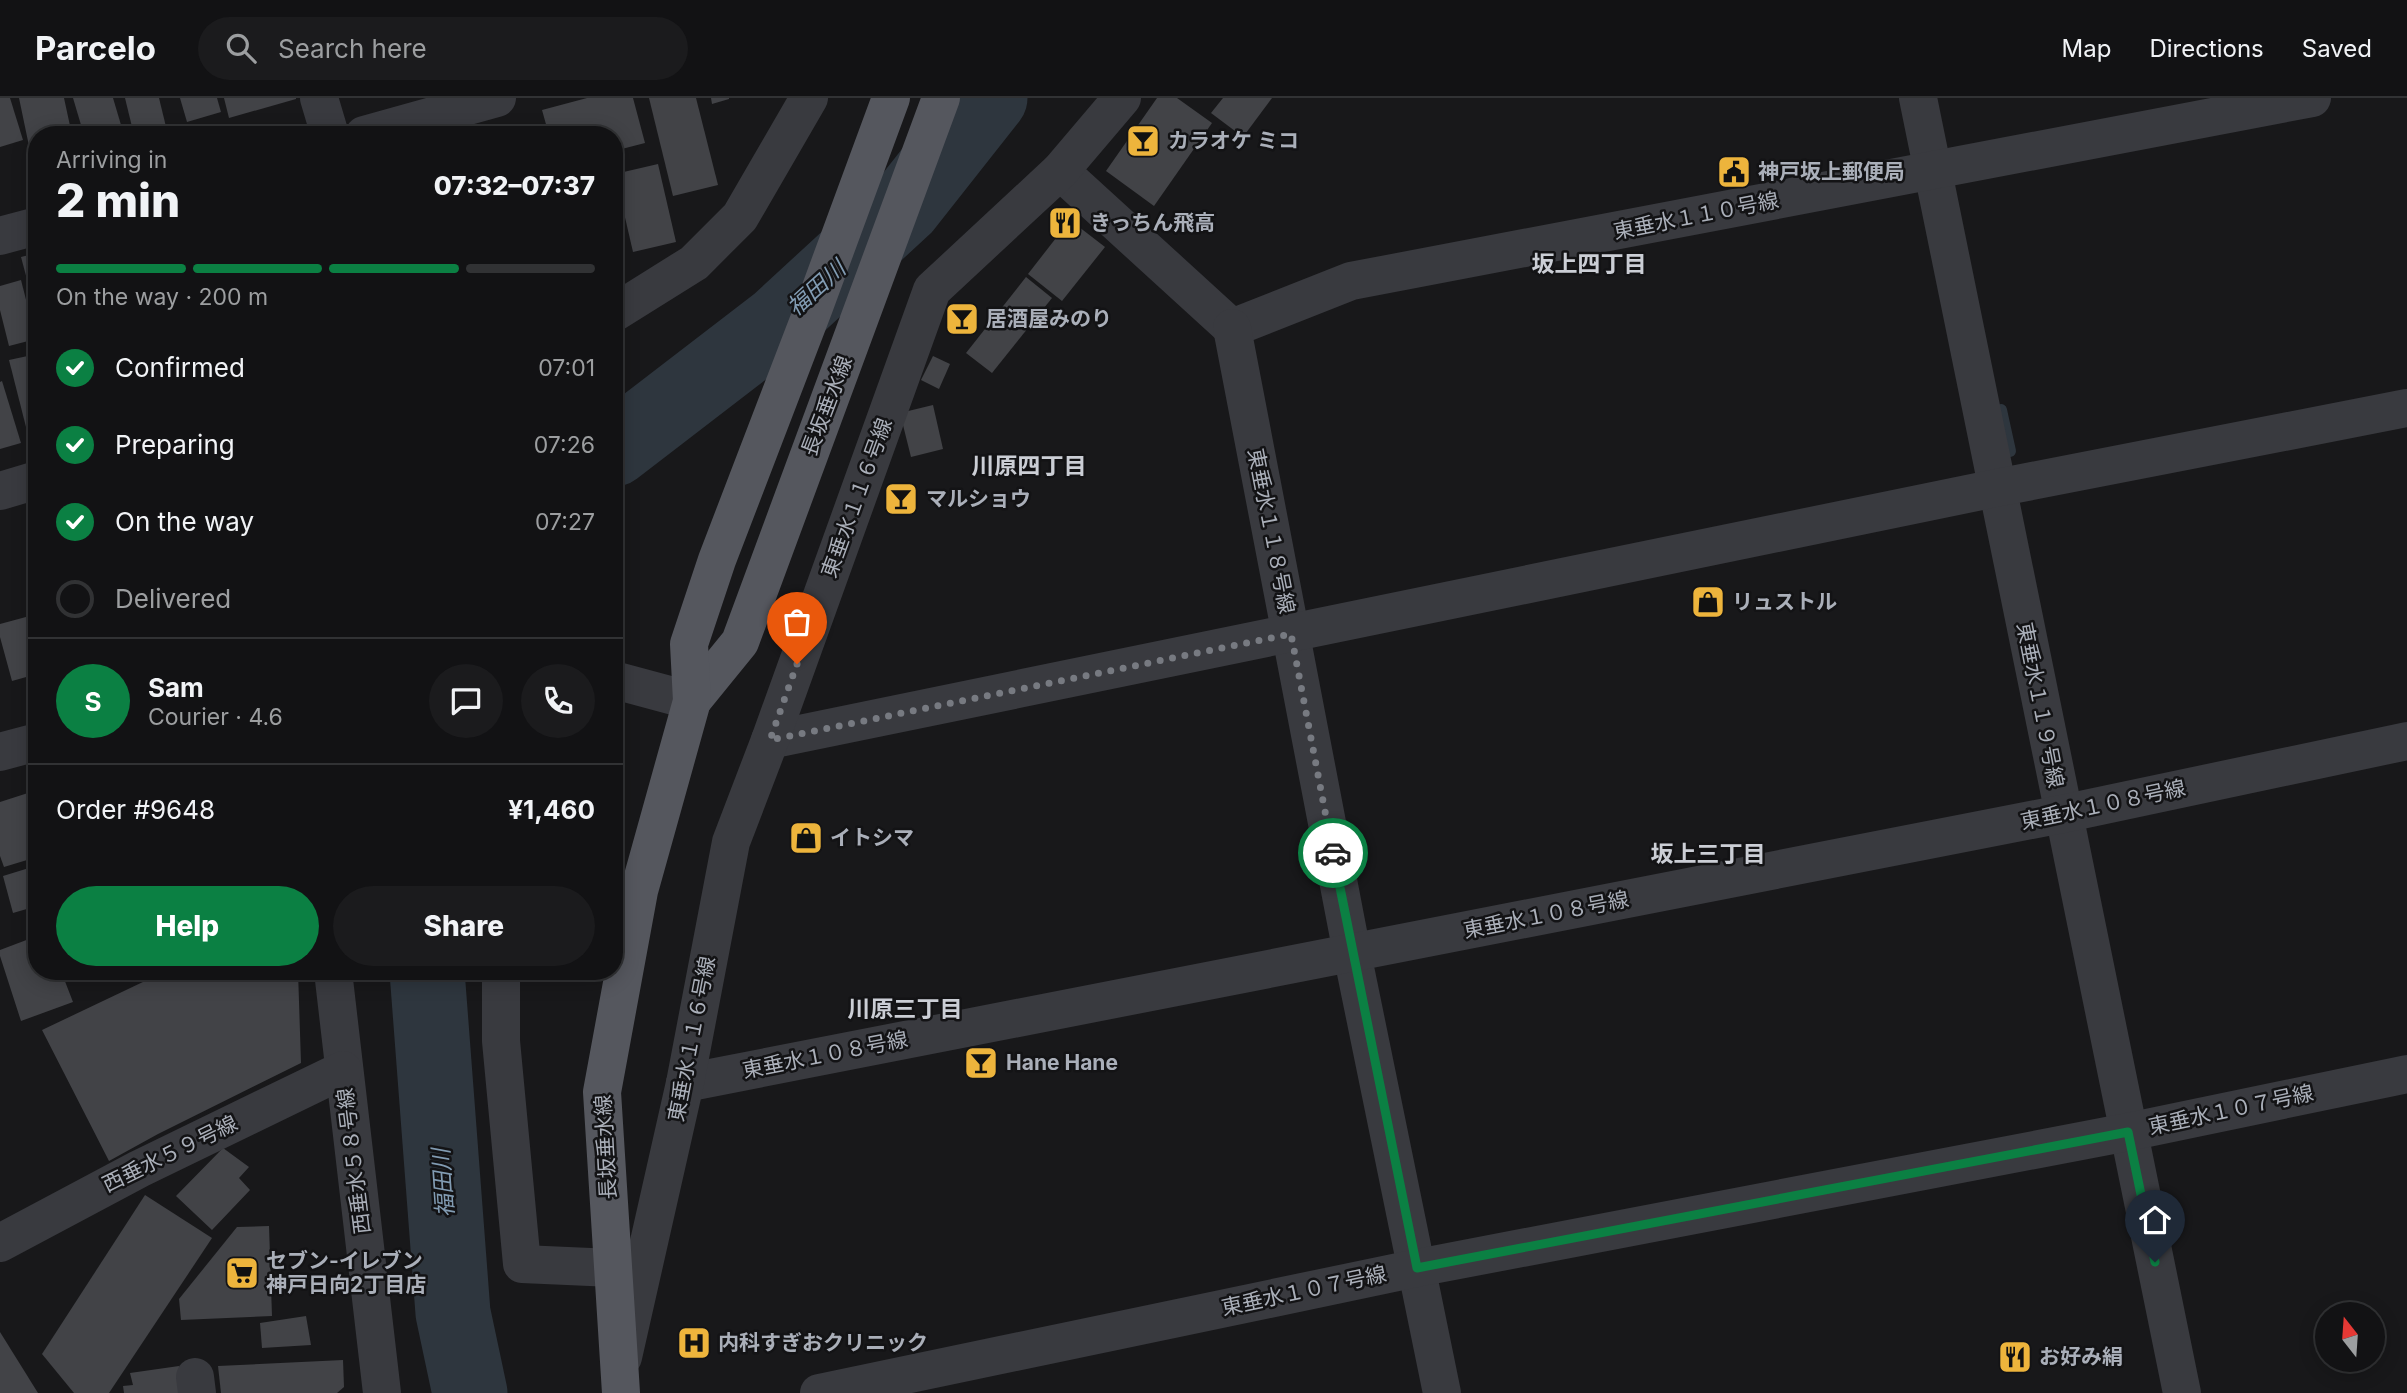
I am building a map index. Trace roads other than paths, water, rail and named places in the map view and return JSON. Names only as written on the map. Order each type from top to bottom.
[{"type":"main road","name":"長坂垂水線","points":[[623,978],[639,891],[692,701],[689,644],[716,560],[781,395],[891,98]]},
{"type":"main road","name":"長坂垂水線","points":[[692,701],[740,642],[941,98]]},
{"type":"main road","name":"長坂垂水線","points":[[620,1384],[602,1092],[623,980]]},
{"type":"street","points":[[319,98],[327,126]]},
{"type":"street","points":[[397,126],[498,98]]},
{"type":"street","points":[[623,307],[694,264],[740,217],[809,98]]},
{"type":"street","name":"東垂水１１６号線","points":[[620,1384],[685,1083],[731,842],[932,290],[1060,171],[1122,98]]},
{"type":"street","name":"東垂水１１９号線","points":[[1918,98],[2182,1393]]},
{"type":"street","name":"東垂水１１０号線","points":[[1232,328],[1351,281],[2312,98]]},
{"type":"street","points":[[1060,171],[1232,328]]},
{"type":"street","points":[[0,236],[28,228]]},
{"type":"street","name":"東垂水１１８号線","points":[[1232,328],[1352,953],[1442,1393]]},
{"type":"street","points":[[770,740],[1996,488],[2407,408]]},
{"type":"street","points":[[0,491],[28,483]]},
{"type":"street","points":[[623,682],[692,701]]},
{"type":"street","name":"東垂水１０８号線","points":[[685,1083],[2062,814],[2407,741]]},
{"type":"street","points":[[0,752],[28,744]]},
{"type":"street","name":"西垂水５８号線","points":[[334,980],[382,1393]]},
{"type":"street","points":[[501,980],[501,1041],[522,1264],[612,1268]]},
{"type":"street","name":"西垂水５９号線","points":[[0,1243],[139,1169],[343,1070]]},
{"type":"street","name":"東垂水１０７号線","points":[[820,1393],[1417,1268],[2128,1132],[2407,1074]]},
{"type":"waterway","name":"福田川","points":[[623,442],[778,323],[904,207],[990,98]]},
{"type":"waterway","points":[[2001,410],[2010,451]]},
{"type":"waterway","name":"福田川","points":[[428,980],[453,1313],[470,1393]]},
{"type":"place","name":"カラオケ ミコ","points":[[1143,141]]},
{"type":"place","name":"神戸坂上郵便局","points":[[1734,172]]},
{"type":"place","name":"きっちん飛高","points":[[1065,223]]},
{"type":"place","name":"居酒屋みのり","points":[[962,319]]},
{"type":"place","name":"マルショウ","points":[[901,499]]},
{"type":"place","name":"リュストル","points":[[1708,602]]},
{"type":"place","name":"イトシマ","points":[[806,838]]},
{"type":"place","name":"Hane Hane","points":[[981,1063]]},
{"type":"place","name":"セブン-イレブン 神戸日向2丁目店","points":[[242,1273]]},
{"type":"place","name":"内科すぎおクリニック","points":[[694,1343]]},
{"type":"place","name":"お好み絹","points":[[2015,1357]]},
{"type":"district","name":"坂上四丁目","points":[[1589,264]]},
{"type":"district","name":"川原四丁目","points":[[1029,466]]},
{"type":"district","name":"坂上三丁目","points":[[1708,854]]},
{"type":"district","name":"川原三丁目","points":[[905,1009]]}]
